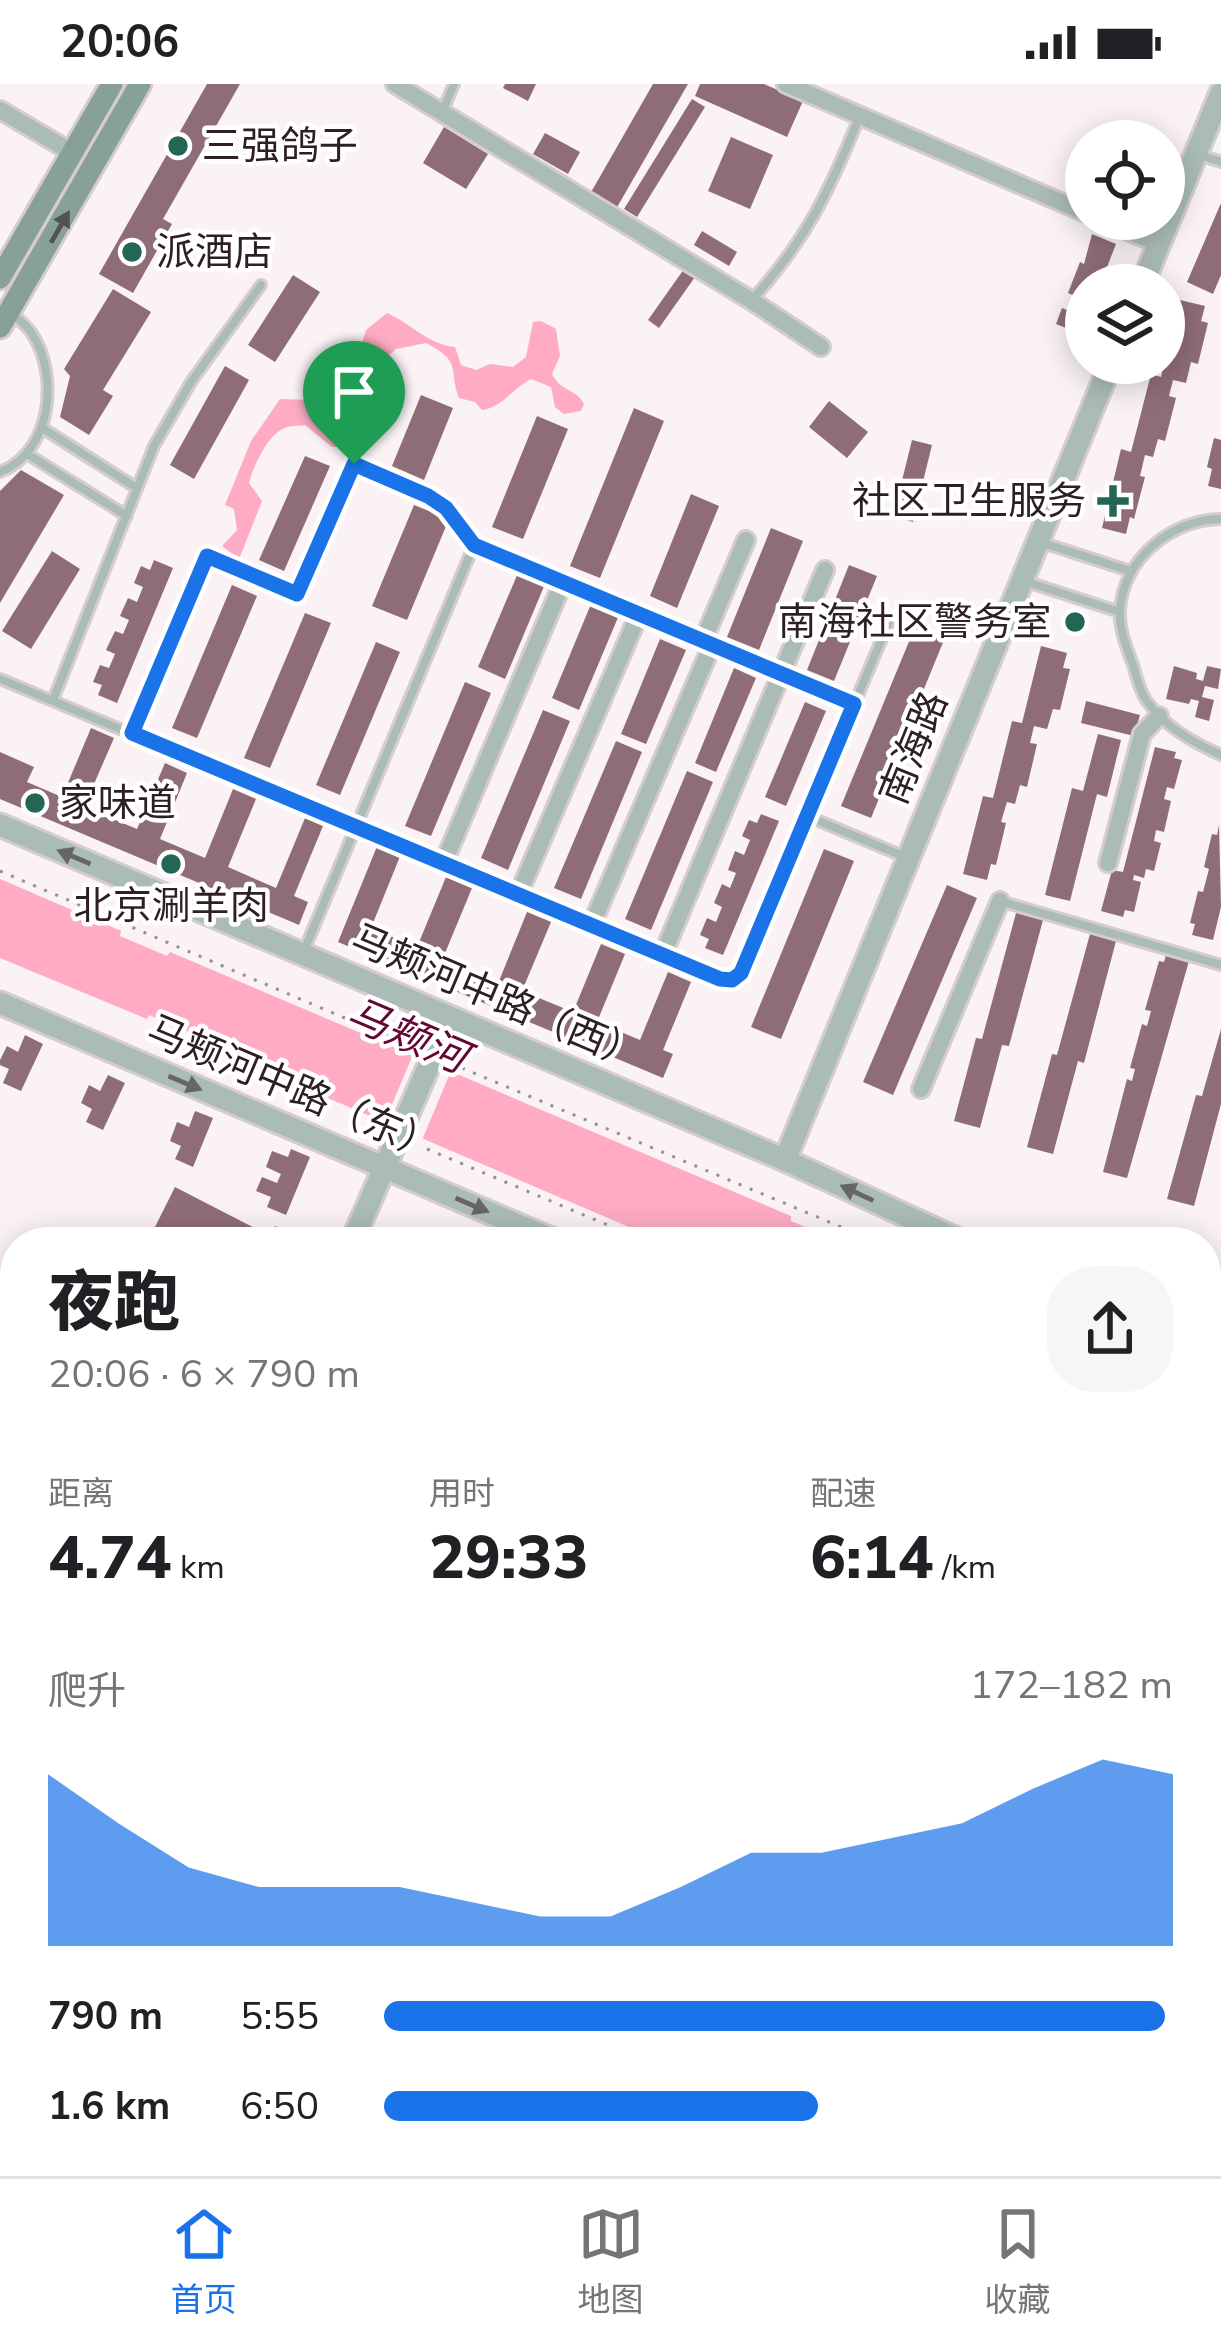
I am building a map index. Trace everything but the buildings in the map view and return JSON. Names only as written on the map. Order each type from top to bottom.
[{"type":"main road","points":[[0,278],[112,84]]},
{"type":"main road","points":[[5,319],[140,84]]},
{"type":"street","points":[[395,84],[821,347]]},
{"type":"street","points":[[786,84],[1065,204]]},
{"type":"street","points":[[1151,264],[1221,93]]},
{"type":"street","points":[[0,110],[73,153]]},
{"type":"street","points":[[1150,240],[1159,244]]},
{"type":"street","name":"南海路","points":[[785,1160],[1102,384]]},
{"type":"street","points":[[592,924],[746,540]]},
{"type":"street","points":[[663,954],[825,570]]},
{"type":"street","points":[[444,862],[563,582]]},
{"type":"street","points":[[519,893],[639,614]]},
{"type":"street","points":[[1108,863],[1142,734],[1159,716]]},
{"type":"street","name":"马颊河中路（西）","points":[[0,825],[785,1160],[930,1227]]},
{"type":"street","points":[[921,1088],[1000,902]]},
{"type":"street","name":"马颊河中路（东）","points":[[0,1003],[523,1227]]},
{"type":"street","points":[[359,1227],[450,1017]]},
{"type":"lane","points":[[442,112],[454,84]]},
{"type":"lane","points":[[752,301],[791,257],[831,187],[860,117]]},
{"type":"lane","points":[[1196,154],[1221,162]]},
{"type":"lane","points":[[53,700],[135,487],[191,382],[261,284]]},
{"type":"lane","points":[[0,472],[27,454],[44,429],[47,387],[32,333],[5,319]]},
{"type":"lane","points":[[44,429],[135,487]]},
{"type":"lane","points":[[27,454],[127,516]]},
{"type":"lane","points":[[132,733],[207,556],[297,594],[354,464],[446,508],[474,545],[854,704]]},
{"type":"lane","points":[[1221,519],[1167,535],[1130,571],[1120,612],[1142,695],[1159,716],[1190,740],[1221,755]]},
{"type":"lane","points":[[1038,542],[1130,571]]},
{"type":"lane","points":[[302,955],[474,545]]},
{"type":"lane","points":[[1022,580],[1120,612]]},
{"type":"lane","points":[[0,679],[720,979],[732,980],[741,973],[891,617]]},
{"type":"lane","points":[[806,816],[908,859]]},
{"type":"lane","points":[[1000,902],[1221,965]]},
{"type":"path","points":[[0,872],[401,1042]]},
{"type":"path","points":[[461,1068],[841,1227]]},
{"type":"path","points":[[428,1149],[613,1227]]},
{"type":"shaded area","points":[[387,313],[428,338],[455,347],[461,365],[476,370],[490,364],[513,367],[526,357],[533,322],[541,321],[556,329],[560,356],[552,374],[581,399],[581,411],[564,414],[555,407],[551,387],[531,379],[482,410],[475,402],[459,398],[452,366],[438,350],[426,343],[396,349],[368,374],[368,431],[357,446],[332,447],[305,425],[283,429],[266,445],[249,483],[262,501],[239,559],[222,546],[237,530],[234,509],[225,505],[251,441],[280,399],[312,400],[317,390],[350,382],[366,330]]},
{"type":"shaded area","points":[[0,879],[121,931],[120,936],[167,956],[170,952],[791,1216],[791,1221],[805,1227],[629,1227],[195,1041],[196,1035],[0,958]]},
{"type":"pier","points":[[415,1050],[453,1066],[420,1145],[382,1128]]},
{"type":"place","name":"三强鸽子","points":[[178,146]]},
{"type":"place","name":"派酒店","points":[[132,252]]},
{"type":"place","name":"社区卫生服务","points":[[1113,501]]},
{"type":"place","name":"南海社区警务室","points":[[1075,622]]},
{"type":"place","name":"家味道","points":[[35,803]]},
{"type":"place","name":"北京涮羊肉","points":[[171,864]]},
{"type":"route","points":[[354,464],[446,508],[474,545],[854,704],[741,973],[732,980],[720,979],[132,733],[207,556],[297,594],[354,464]]},
{"type":"water label","name":"马颊河","points":[[407,1036]]}]
